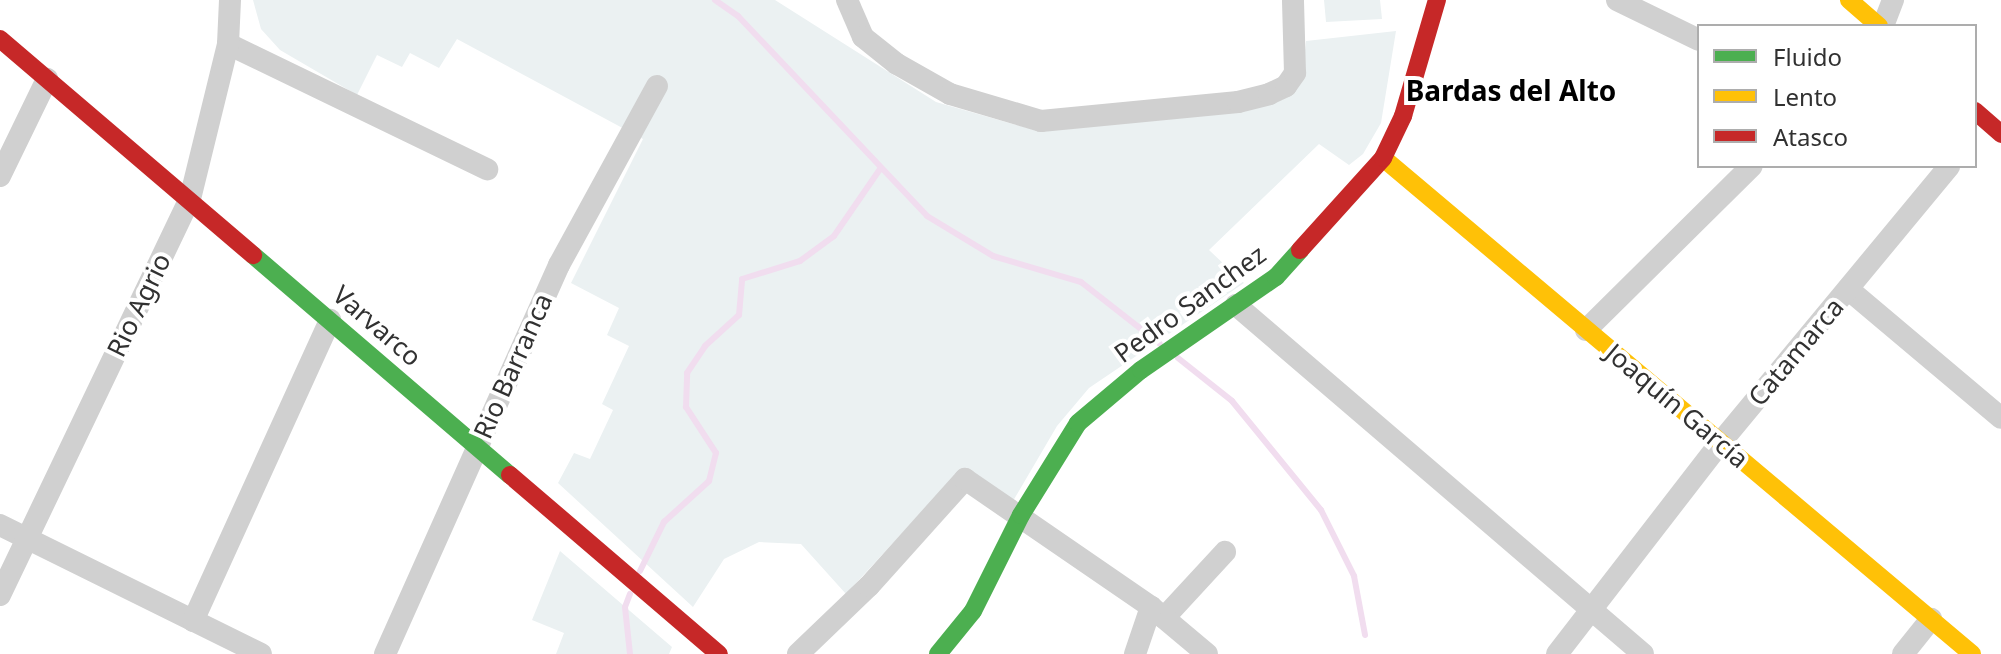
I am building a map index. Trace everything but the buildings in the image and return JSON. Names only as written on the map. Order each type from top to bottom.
[{"type":"street","name":"Rio Agrio","points":[[0,595],[190,199],[228,44],[230,0]]},
{"type":"street","points":[[847,0],[863,37],[897,64],[950,94],[1041,121],[1238,102],[1286,86],[1295,73],[1293,0]]},
{"type":"street","name":"Pedro Sanchez","points":[[938,654],[973,611],[1021,515],[1078,423],[1141,370],[1276,277],[1383,158],[1403,116],[1437,0]]},
{"type":"street","points":[[1617,0],[1697,39]]},
{"type":"street","points":[[1849,0],[1879,24]]},
{"type":"street","points":[[1882,24],[1893,0]]},
{"type":"street","name":"Varvarco","points":[[0,39],[719,654]]},
{"type":"street","points":[[228,44],[487,169]]},
{"type":"street","points":[[0,176],[47,79]]},
{"type":"street","name":"Rio Barranca","points":[[385,654],[559,265],[657,86]]},
{"type":"street","name":"Joaquín García","points":[[1383,158],[1972,654]]},
{"type":"street","points":[[1586,330],[1750,168]]},
{"type":"street","name":"Catamarca","points":[[1557,654],[1721,442],[1947,168]]},
{"type":"street","points":[[1848,289],[2001,418]]},
{"type":"street","points":[[1236,305],[1556,575],[1590,610],[1643,654]]},
{"type":"street","points":[[193,621],[330,320]]},
{"type":"street","points":[[798,654],[869,586],[965,479],[1158,612],[1207,654]]},
{"type":"street","points":[[0,525],[261,654]]},
{"type":"street","points":[[1135,654],[1158,612],[1225,552]]},
{"type":"street","points":[[1903,654],[1931,619]]},
{"type":"shaded area","points":[[253,0],[775,0],[936,102],[1027,128],[1230,111],[1303,70],[1306,41],[1396,31],[1381,123],[1363,154],[1349,165],[1319,144],[1209,250],[1244,283],[1089,388],[1057,426],[1013,501],[959,471],[846,594],[801,544],[759,542],[724,559],[693,607],[558,483],[574,453],[590,459],[613,410],[602,404],[629,346],[607,335],[619,308],[571,283],[643,139],[457,39],[439,68],[410,53],[402,67],[377,55],[357,95],[280,50],[261,29]]},
{"type":"shaded area","points":[[1324,0],[1380,0],[1382,19],[1326,22]]},
{"type":"shaded area","points":[[560,551],[672,647],[669,654],[556,654],[564,633],[532,620]]},
{"type":"waterway","points":[[715,0],[738,16],[927,216],[993,256],[1081,282],[1160,344]]},
{"type":"waterway","points":[[640,571],[664,522],[709,481],[716,453],[686,407],[687,373],[705,346],[739,315],[742,279],[800,261],[834,236],[880,169]]},
{"type":"waterway","points":[[1178,358],[1232,401],[1321,510],[1354,576],[1365,635]]},
{"type":"waterway","points":[[630,594],[625,607],[630,654]]},
{"type":"traffic: fast","points":[[938,654],[973,611],[1021,515],[1078,423],[1141,370],[1276,277],[1300,250]]},
{"type":"traffic: fast","points":[[253,255],[510,475]]},
{"type":"traffic: slow","points":[[1849,0],[1877,24]]},
{"type":"traffic: slow","points":[[1383,158],[1972,654]]},
{"type":"traffic: jam","points":[[1300,250],[1383,158],[1403,116],[1437,0]]},
{"type":"traffic: jam","points":[[0,39],[253,255]]},
{"type":"traffic: jam","points":[[1977,113],[2001,134]]},
{"type":"traffic: jam","points":[[510,475],[719,654]]},
{"type":"district","name":"Bardas del Alto","points":[[1511,90]]}]
